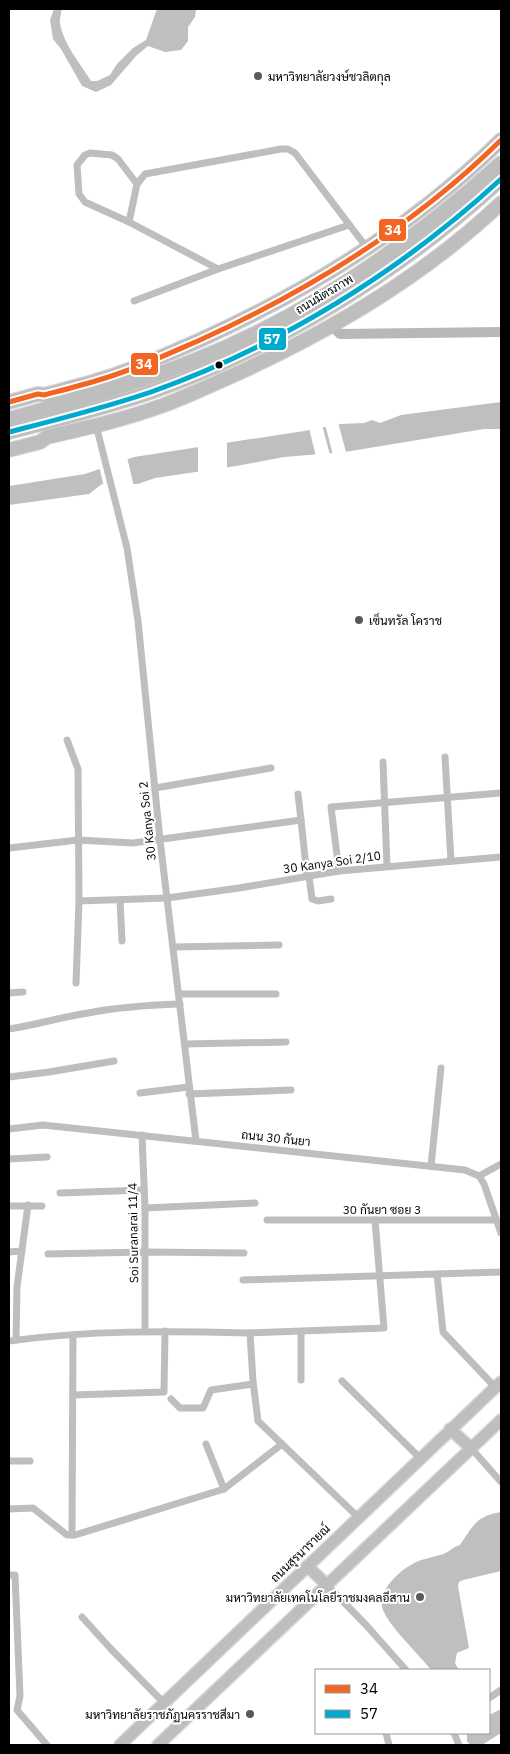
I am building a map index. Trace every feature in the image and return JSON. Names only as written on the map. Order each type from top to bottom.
[{"type":"highway","points":[[9,402],[38,394],[44,395],[126,371],[235,324],[278,303],[325,276],[409,218],[457,180],[501,140]]},
{"type":"highway","name":"ถนนมิตรภาพ","points":[[9,419],[142,381],[195,361],[259,332],[360,273],[403,244],[501,163]]},
{"type":"highway","name":"ถนนมิตรภาพ","points":[[9,432],[90,411],[150,392],[265,343],[372,281],[448,225],[501,179]]},
{"type":"highway","points":[[9,442],[39,436],[47,437],[126,418],[198,391],[276,356],[332,326],[421,269],[501,203]]},
{"type":"highway","points":[[9,409],[39,400],[44,395]]},
{"type":"highway","points":[[9,450],[40,442],[47,437]]},
{"type":"main road","name":"ถนนสุรนารายณ์","points":[[120,1745],[498,1384]]},
{"type":"main road","points":[[158,1745],[501,1420]]},
{"type":"main road","points":[[450,1430],[471,1448]]},
{"type":"main road","points":[[307,1566],[327,1586]]},
{"type":"street","points":[[129,222],[138,184],[142,176],[288,149],[295,153],[367,248]]},
{"type":"street","points":[[138,184],[118,159],[112,155],[90,153],[85,155],[77,165],[79,194],[85,202],[129,222],[218,269]]},
{"type":"street","points":[[134,301],[218,269],[349,225]]},
{"type":"street","points":[[332,326],[340,334],[501,332]]},
{"type":"street","name":"30 Kanya Soi 2","points":[[96,425],[127,548],[138,621],[160,840],[196,1141]]},
{"type":"street","points":[[67,740],[78,769],[79,901],[76,983]]},
{"type":"street","points":[[445,757],[451,861]]},
{"type":"street","points":[[383,762],[388,866]]},
{"type":"street","points":[[155,788],[272,768]]},
{"type":"street","points":[[339,870],[330,807],[501,793]]},
{"type":"street","points":[[298,794],[312,899],[318,901],[331,898]]},
{"type":"street","points":[[9,848],[78,840],[133,843],[301,820]]},
{"type":"street","name":"30 Kanya Soi 2/10","points":[[79,901],[167,898],[339,870],[501,857]]},
{"type":"street","points":[[120,900],[122,941]]},
{"type":"street","points":[[173,947],[279,945]]},
{"type":"street","points":[[9,993],[23,992]]},
{"type":"street","points":[[179,994],[276,994]]},
{"type":"street","points":[[9,1029],[32,1026],[87,1013],[141,1006],[180,1004]]},
{"type":"street","points":[[185,1044],[286,1042]]},
{"type":"street","points":[[9,1077],[114,1061]]},
{"type":"street","points":[[431,1166],[441,1068]]},
{"type":"street","points":[[140,1093],[189,1090],[291,1090]]},
{"type":"street","name":"ถนน 30 กันยา","points":[[9,1129],[42,1125],[142,1135],[465,1170],[479,1176]]},
{"type":"street","name":"Soi Suranarai 11/4","points":[[142,1135],[145,1208],[145,1331]]},
{"type":"street","points":[[9,1159],[47,1157]]},
{"type":"street","points":[[501,1164],[479,1176],[484,1184],[501,1233]]},
{"type":"street","points":[[60,1193],[144,1190]]},
{"type":"street","points":[[145,1208],[255,1204]]},
{"type":"street","points":[[28,1205],[12,1340],[45,1336],[166,1330],[250,1333],[384,1328],[375,1220]]},
{"type":"street","points":[[9,1206],[42,1206]]},
{"type":"street","name":"30 กันยา ซอย 3","points":[[267,1220],[496,1220]]},
{"type":"street","points":[[9,1252],[22,1252]]},
{"type":"street","points":[[48,1254],[145,1252],[244,1253]]},
{"type":"street","points":[[243,1280],[501,1272]]},
{"type":"street","points":[[436,1274],[443,1332],[498,1384]]},
{"type":"street","points":[[73,1395],[164,1392],[166,1330]]},
{"type":"street","points":[[301,1332],[301,1380]]},
{"type":"street","points":[[250,1333],[253,1384],[258,1421],[358,1517]]},
{"type":"street","points":[[72,1535],[73,1335]]},
{"type":"street","points":[[342,1381],[420,1458]]},
{"type":"street","points":[[171,1399],[180,1408],[201,1409],[205,1406],[211,1390],[253,1384]]},
{"type":"street","points":[[206,1444],[224,1489]]},
{"type":"street","points":[[9,1509],[33,1508],[67,1534],[72,1535],[224,1489],[282,1444]]},
{"type":"street","points":[[471,1448],[501,1482]]},
{"type":"street","points":[[9,1461],[30,1461]]},
{"type":"street","points":[[9,1575],[15,1575],[17,1604],[20,1696],[17,1710],[47,1745]]},
{"type":"street","points":[[327,1586],[366,1625],[405,1669]]},
{"type":"street","points":[[9,1605],[17,1604]]},
{"type":"street","points":[[82,1618],[164,1703]]},
{"type":"street","points":[[490,1697],[501,1690]]},
{"type":"shaded area","points":[[54,9],[61,9],[60,22],[62,32],[73,54],[91,81],[97,81],[110,75],[117,64],[133,48],[146,40],[157,9],[196,9],[195,17],[188,27],[188,41],[181,50],[165,52],[148,46],[136,56],[111,85],[96,92],[82,86],[61,49],[53,39],[50,20]]},
{"type":"shaded area","points":[[501,402],[501,429],[484,429],[345,452],[284,457],[155,478],[138,484],[102,484],[89,494],[9,505],[9,486],[85,474],[134,457],[341,424],[364,423],[372,420],[380,423],[401,415]]},
{"type":"shaded area","points":[[501,1512],[501,1571],[459,1582],[458,1586],[469,1648],[457,1653],[455,1663],[458,1669],[430,1669],[390,1622],[382,1607],[383,1595],[390,1582],[406,1568],[421,1560],[443,1554],[460,1545],[480,1519]]},
{"type":"shaded area","points":[[501,1709],[501,1733],[482,1745],[470,1745],[467,1741],[467,1734],[490,1734],[490,1714]]},
{"type":"pier","points":[[338,422],[346,452],[333,455],[325,424]]},
{"type":"pier","points":[[322,425],[330,455],[316,457],[309,428]]},
{"type":"pier","points":[[227,440],[227,470],[198,475],[198,445]]},
{"type":"pier","points":[[127,457],[134,487],[104,487],[99,466]]},
{"type":"transit line","name":"34","points":[[9,402],[38,394],[44,395],[127,371],[200,340],[281,300],[360,253],[397,227],[468,171],[501,140]]},
{"type":"transit line","name":"57","points":[[9,432],[98,409],[151,392],[199,373],[292,329],[380,275],[422,245],[501,179]]},
{"type":"place","name":"มหาวิทยาลัยวงษ์ชวลิตกุล","points":[[258,76]]},
{"type":"place","name":"เซ็นทรัล โคราช","points":[[359,620]]},
{"type":"place","name":"มหาวิทยาลัยเทคโนโลยีราชมงคลอีสาน","points":[[420,1597]]},
{"type":"place","name":"มหาวิทยาลัยราชภัฏนครราชสีมา","points":[[250,1714]]}]
